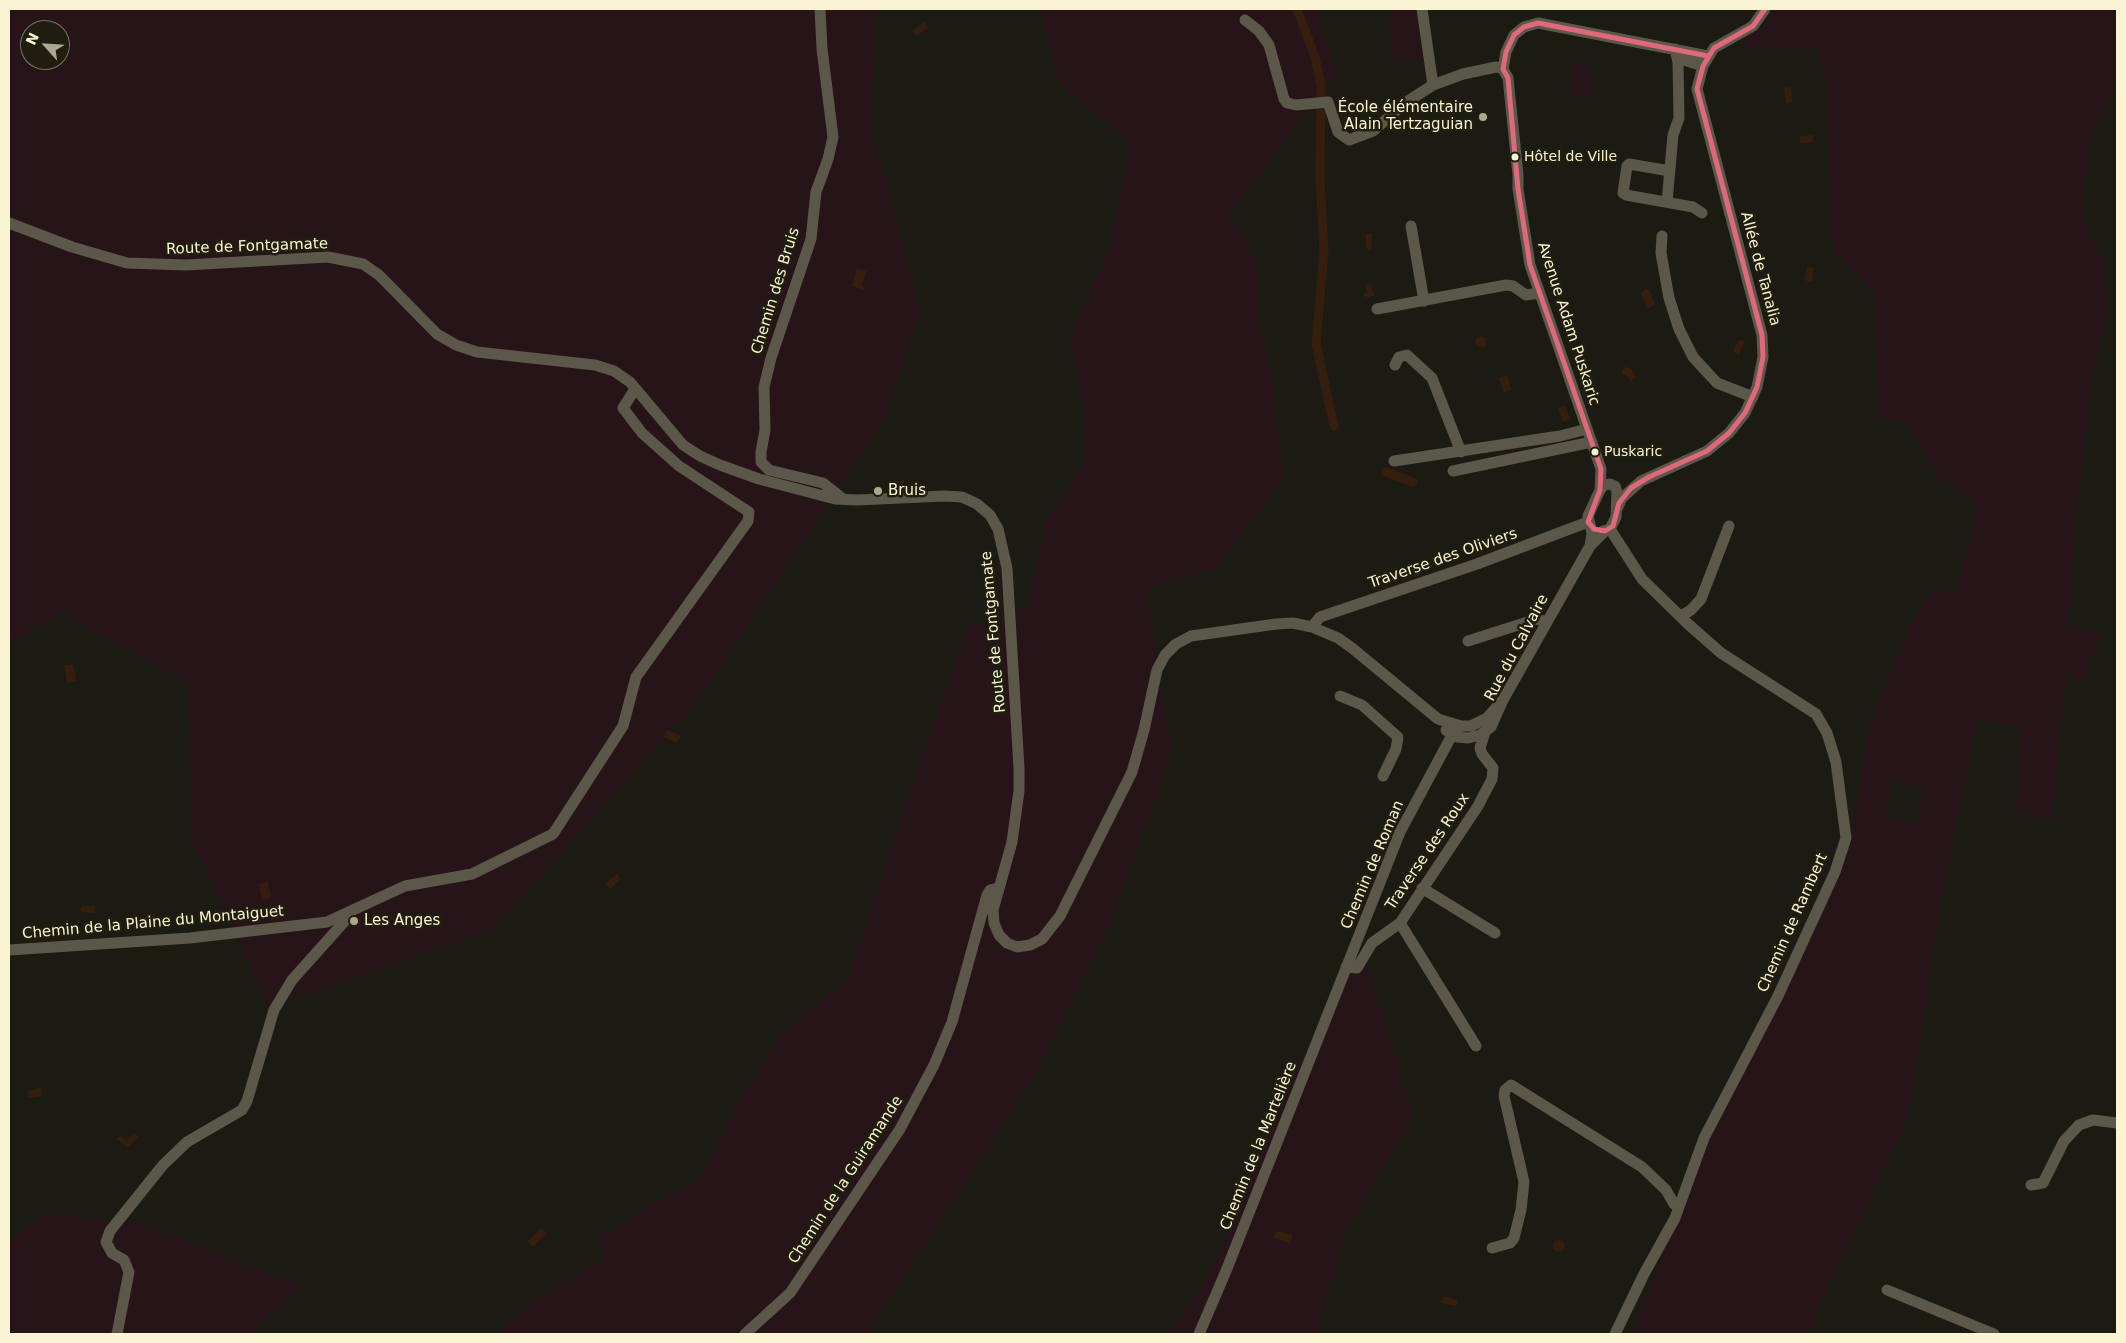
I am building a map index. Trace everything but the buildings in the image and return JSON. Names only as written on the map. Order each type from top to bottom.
[{"type":"street","name":"Chemin des Bruis","points":[[820,9],[822,49],[833,137],[828,159],[816,192],[810,239],[771,358],[764,387],[765,430],[761,462],[769,470],[823,484],[844,500]]},
{"type":"street","points":[[1422,9],[1434,85]]},
{"type":"street","points":[[1245,20],[1259,31],[1269,45],[1287,103],[1296,105],[1321,101],[1330,105],[1338,132],[1345,139],[1354,140],[1373,131],[1405,102],[1434,85],[1463,74],[1496,67],[1503,69],[1506,52],[1514,35],[1524,28],[1538,23],[1706,61],[1723,42],[1753,26],[1765,9]]},
{"type":"street","points":[[1667,202],[1673,135],[1679,118],[1676,54]]},
{"type":"street","name":"Allée de Tanalia","points":[[1617,509],[1631,488],[1649,477],[1707,451],[1739,420],[1753,397],[1762,368],[1762,335],[1697,89],[1706,61]]},
{"type":"street","name":"Avenue Adam Puskaric","points":[[1503,69],[1508,78],[1518,188],[1526,245],[1539,293],[1592,442],[1600,469],[1600,490]]},
{"type":"street","points":[[1670,171],[1629,164],[1622,190],[1626,195],[1693,207],[1702,213]]},
{"type":"street","name":"Route de Fontgamate","points":[[9,223],[72,247],[127,263],[186,265],[328,257],[346,259],[363,264],[379,274],[427,324],[456,345],[501,356],[594,365],[614,371],[635,389],[668,430],[683,445],[700,456],[759,479],[816,496],[844,500],[944,496],[962,498],[984,509],[990,514],[998,529],[1007,568],[1020,768],[1017,813],[1012,842],[993,910],[994,924],[999,934]]},
{"type":"street","points":[[1411,226],[1424,301]]},
{"type":"street","points":[[1662,236],[1662,253],[1669,298],[1679,329],[1693,357],[1717,382],[1753,397]]},
{"type":"street","points":[[1377,309],[1506,285],[1513,286],[1526,295],[1539,293]]},
{"type":"street","points":[[1395,365],[1399,357],[1406,355],[1432,378],[1461,452]]},
{"type":"street","name":"Chemin de la Plaine du Montaiguet","points":[[9,950],[190,938],[327,922],[405,886],[472,874],[553,834],[623,726],[636,677],[748,521],[749,512],[679,466],[642,433],[624,408],[635,389]]},
{"type":"street","points":[[1394,461],[1560,436],[1587,429]]},
{"type":"street","points":[[1453,471],[1592,442]]},
{"type":"street","name":"Avenue Adam Puskaric","points":[[1600,469],[1614,486]]},
{"type":"street","points":[[1614,486],[1617,492],[1617,509],[1614,522],[1607,530],[1597,531],[1589,524],[1600,490],[1604,485],[1614,486],[1623,490],[1631,488]]},
{"type":"street","name":"Rue du Calvaire","points":[[1589,524],[1590,546]]},
{"type":"street","name":"Traverse des Oliviers","points":[[1312,627],[1320,617],[1589,524]]},
{"type":"street","points":[[1681,616],[1692,610],[1701,599],[1729,526]]},
{"type":"street","name":"Rue du Calvaire","points":[[1486,732],[1590,546],[1607,530]]},
{"type":"street","name":"Chemin de Rambert","points":[[1607,530],[1642,579],[1721,653],[1816,714],[1828,733],[1836,762],[1846,838],[1835,872],[1778,996],[1704,1138],[1680,1207],[1644,1274],[1615,1334]]},
{"type":"street","points":[[1468,641],[1537,619],[1547,622]]},
{"type":"street","points":[[974,940],[988,934],[999,934],[1012,945],[1030,945],[1042,939],[1060,916],[1132,772],[1144,730],[1157,670],[1165,656],[1176,644],[1191,636],[1244,628],[1293,624],[1312,627],[1338,638],[1352,648],[1438,719],[1452,735],[1474,738],[1486,732]]},
{"type":"street","points":[[1340,696],[1362,705],[1398,737],[1396,749],[1383,776]]},
{"type":"street","points":[[1438,719],[1461,726],[1471,726],[1487,718],[1503,700]]},
{"type":"street","name":"Chemin de Roman","points":[[1348,968],[1400,832],[1452,735],[1461,726]]},
{"type":"street","name":"Traverse des Roux","points":[[1348,968],[1357,968],[1372,944],[1400,922],[1460,836],[1492,779],[1494,768],[1482,754],[1480,748],[1486,732]]},
{"type":"street","name":"Chemin de la Guiramande","points":[[745,1334],[790,1293],[900,1128],[934,1065],[952,1022],[987,895],[990,890],[998,888]]},
{"type":"street","points":[[1422,888],[1495,933]]},
{"type":"street","points":[[117,1334],[129,1272],[124,1260],[112,1253],[106,1242],[110,1231],[163,1165],[186,1142],[242,1110],[247,1101],[274,1010],[292,980],[344,922],[343,915]]},
{"type":"street","points":[[1400,922],[1476,1046]]},
{"type":"street","name":"Chemin de la Martelière","points":[[1199,1334],[1348,968]]},
{"type":"street","points":[[1492,1248],[1510,1243],[1514,1238],[1521,1210],[1524,1182],[1504,1096],[1505,1090],[1510,1085],[1642,1167],[1666,1190],[1674,1204],[1680,1207]]},
{"type":"street","points":[[2032,1185],[2043,1183],[2064,1141],[2075,1128],[2088,1121],[2117,1123]]},
{"type":"street","points":[[1666,1190],[1686,1188]]},
{"type":"street","points":[[1887,1290],[1994,1334]]},
{"type":"shaded area","points":[[9,9],[877,9],[870,123],[920,312],[884,419],[704,693],[492,930],[269,1007],[191,838],[190,683],[60,613],[9,643]]},
{"type":"shaded area","points":[[1041,9],[1315,9],[1336,71],[1227,217],[1243,233],[1258,268],[1257,316],[1272,379],[1283,476],[1216,568],[1146,588],[1172,752],[1109,926],[1035,1076],[885,1303],[869,1334],[498,1334],[531,1302],[606,1259],[598,1238],[701,1176],[746,1090],[783,1032],[848,981],[904,808],[969,627],[1028,608],[1046,523],[1086,462],[1083,398],[1070,341],[1110,246],[1131,142],[1060,85]]},
{"type":"shaded area","points":[[1389,9],[1418,9],[1423,60],[1393,63]]},
{"type":"shaded area","points":[[1772,9],[2117,9],[2117,79],[2090,139],[2081,210],[2102,264],[2107,306],[2090,392],[2076,522],[2069,625],[2102,634],[2089,665],[2086,683],[2066,674],[2052,821],[2016,811],[2020,727],[1978,719],[1940,905],[1909,1116],[1813,1319],[1810,1334],[1634,1334],[1699,1159],[1829,899],[1849,852],[1870,725],[1915,616],[1935,589],[1956,592],[1979,506],[1937,475],[1905,423],[1880,417],[1874,292],[1833,251],[1826,74],[1818,49],[1745,46],[1744,40],[1764,27]],"holes":[[[1893,779],[1925,790],[1916,826],[1884,817]]]},
{"type":"shaded area","points":[[924,22],[928,28],[916,36],[912,31]]},
{"type":"shaded area","points":[[1572,65],[1592,67],[1590,96],[1570,94]]},
{"type":"shaded area","points":[[1791,87],[1792,102],[1786,103],[1784,88]]},
{"type":"shaded area","points":[[1813,135],[1813,142],[1800,143],[1800,136]]},
{"type":"shaded area","points":[[1366,234],[1372,234],[1371,251],[1366,247]]},
{"type":"shaded area","points":[[1807,267],[1814,268],[1812,281],[1809,282],[1805,280]]},
{"type":"shaded area","points":[[857,268],[866,271],[861,286],[864,287],[863,290],[852,286]]},
{"type":"shaded area","points":[[1371,284],[1374,296],[1365,297],[1364,294],[1367,293],[1365,285]]},
{"type":"shaded area","points":[[1646,289],[1650,291],[1655,305],[1648,308],[1641,294]]},
{"type":"shaded area","points":[[1481,336],[1487,342],[1481,348],[1475,342]]},
{"type":"shaded area","points":[[1738,340],[1745,341],[1739,355],[1733,351]]},
{"type":"shaded area","points":[[1624,367],[1630,368],[1636,377],[1631,381],[1626,375],[1621,375]]},
{"type":"shaded area","points":[[1507,375],[1511,390],[1504,393],[1499,378]]},
{"type":"shaded area","points":[[1565,406],[1570,419],[1563,422],[1558,408]]},
{"type":"shaded area","points":[[73,664],[76,681],[67,683],[64,665]]},
{"type":"shaded area","points":[[667,730],[681,736],[677,743],[664,737]]},
{"type":"shaded area","points":[[1416,863],[1421,868],[1411,880],[1406,875]]},
{"type":"shaded area","points":[[617,874],[621,879],[610,889],[606,883]]},
{"type":"shaded area","points":[[268,882],[271,898],[262,900],[259,884]]},
{"type":"shaded area","points":[[82,906],[95,906],[95,913],[82,912],[80,909]]},
{"type":"shaded area","points":[[1363,950],[1413,1117],[1344,1234],[1317,1334],[1169,1334],[1212,1269],[1295,1075]]},
{"type":"shaded area","points":[[41,1087],[42,1096],[28,1098],[27,1092]]},
{"type":"shaded area","points":[[134,1133],[138,1137],[128,1148],[117,1139],[120,1136],[127,1140]]},
{"type":"shaded area","points":[[44,1213],[147,1225],[302,1287],[249,1334],[9,1334],[9,1241]]},
{"type":"shaded area","points":[[541,1228],[546,1234],[533,1247],[527,1242]]},
{"type":"shaded area","points":[[1278,1231],[1293,1235],[1290,1244],[1273,1237]]},
{"type":"shaded area","points":[[1557,1240],[1561,1240],[1565,1246],[1561,1252],[1557,1252],[1553,1248],[1553,1244]]},
{"type":"shaded area","points":[[1443,1296],[1458,1300],[1456,1306],[1441,1303]]},
{"type":"waterway","points":[[1297,9],[1315,57],[1321,86],[1320,179],[1324,251],[1316,344],[1334,426]]},
{"type":"waterway","points":[[1386,472],[1413,482]]},
{"type":"transit line","points":[[1503,69],[1508,78],[1518,189],[1530,265],[1601,469],[1600,490],[1588,522],[1594,529],[1605,531],[1613,526],[1619,503],[1631,488],[1649,477],[1707,451],[1729,433],[1745,413],[1757,387],[1763,357],[1762,335],[1697,89],[1703,66],[1714,48],[1753,26],[1765,9]]},
{"type":"transit line","points":[[1503,69],[1506,52],[1514,35],[1524,27],[1538,23],[1708,56]]},
{"type":"place","name":"École élémentaire Alain Tertzaguian","points":[[1483,117]]},
{"type":"place","name":"Hôtel de Ville","points":[[1515,157]]},
{"type":"place","name":"Puskaric","points":[[1595,452]]},
{"type":"place","name":"Bruis","points":[[878,491]]},
{"type":"place","name":"Les Anges","points":[[354,921]]}]
